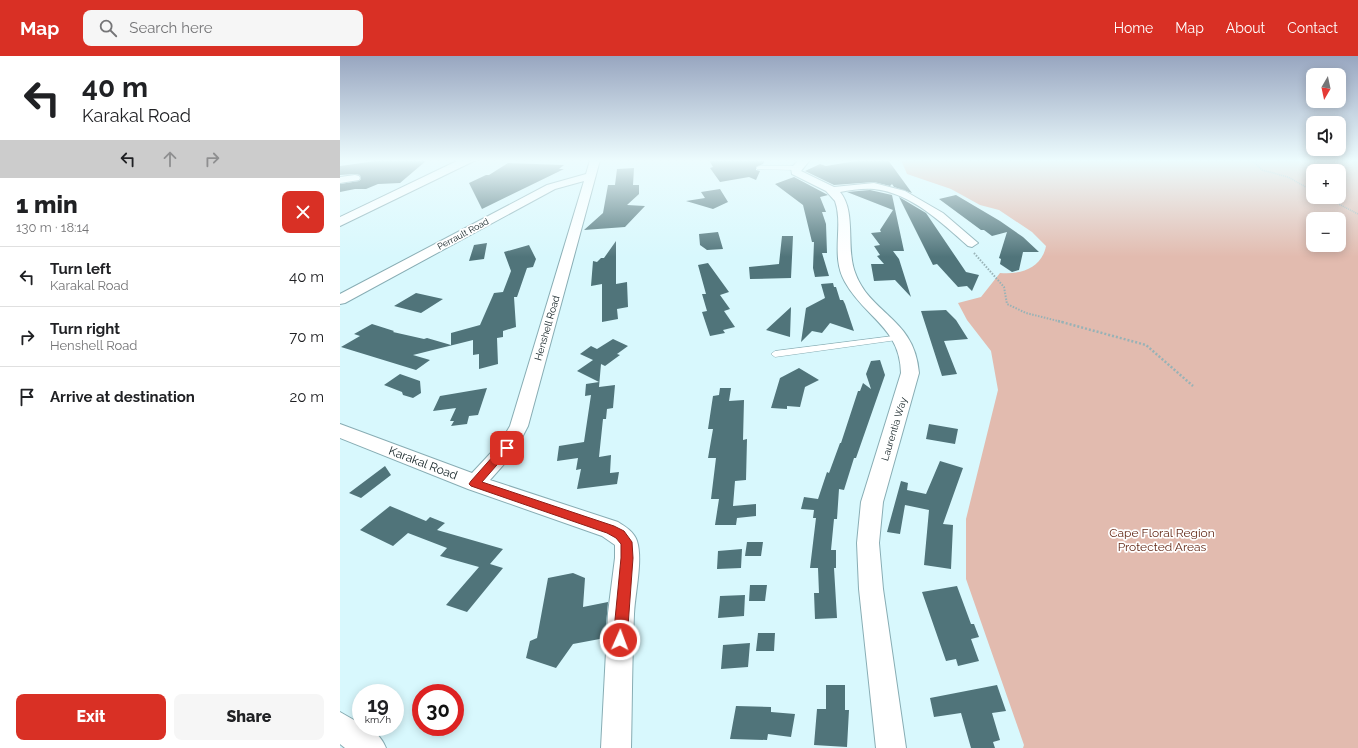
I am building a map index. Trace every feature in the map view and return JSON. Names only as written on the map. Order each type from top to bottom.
[{"type":"street","points":[[340,222],[402,192]]},
{"type":"street","name":"Perrault Road","points":[[340,300],[541,192]]},
{"type":"street","name":"Henshell Road","points":[[475,484],[507,448],[519,426],[585,192]]},
{"type":"street","name":"Laurentia Way","points":[[835,192],[842,205],[845,262],[852,281],[860,293],[901,337],[910,358],[910,373],[872,502],[868,543],[871,589],[891,748]]},
{"type":"street","points":[[895,192],[926,206],[972,243]]},
{"type":"street","name":"Karakal Road","points":[[340,431],[475,484],[610,529],[620,535],[626,542],[627,558],[621,613],[616,748]]},
{"type":"street","points":[[340,727],[371,748]]},
{"type":"lane","points":[[775,354],[901,337]]},
{"type":"path","points":[[1339,204],[1358,214]]},
{"type":"path","points":[[972,243],[973,252],[978,259],[1004,287],[1007,304],[1026,313],[1110,334],[1146,345],[1193,386]]},
{"type":"green space","name":"Cape Floral Region Protected Areas","points":[[957,192],[1306,192],[1306,204],[1346,204],[1346,192],[1358,192],[1358,748],[1023,748],[1024,745],[966,579],[966,519],[998,390],[991,351],[967,320],[958,303],[981,297],[1000,273],[1015,273],[1035,265],[1044,254],[1046,246],[1032,232],[999,210],[980,205]]},
{"type":"building","points":[[474,192],[516,192],[482,209]]},
{"type":"building","points":[[607,192],[639,192],[627,205],[645,206],[625,227],[584,230],[603,213]]},
{"type":"building","points":[[701,192],[722,192],[728,202],[713,209],[686,201],[705,198]]},
{"type":"building","points":[[786,192],[823,192],[828,195],[820,197],[826,212],[822,212],[826,224],[827,253],[822,253],[829,276],[815,277],[813,268],[814,242],[812,242],[803,205]]},
{"type":"building","points":[[848,192],[880,192],[892,195],[904,251],[893,251],[899,259],[911,297],[895,280],[874,281],[871,264],[884,264],[877,256],[880,255],[874,246],[880,245],[871,233],[881,232],[880,230],[893,210]]},
{"type":"building","points":[[956,195],[1000,221],[1023,237],[1039,252],[1023,252],[1019,270],[1012,272],[1000,264],[1001,259],[999,258],[1007,232],[992,236],[984,230],[981,230],[939,199]]},
{"type":"building","points":[[899,197],[926,213],[966,272],[979,275],[972,291],[967,286],[958,287],[937,264],[933,265]]},
{"type":"building","points":[[718,232],[723,249],[707,250],[700,245],[699,234]]},
{"type":"building","points":[[782,236],[793,236],[791,278],[750,279],[749,267],[779,264]]},
{"type":"building","points":[[616,241],[616,284],[627,282],[628,307],[617,309],[618,319],[602,322],[602,284],[591,286],[593,261],[597,262],[601,258],[604,258]]},
{"type":"building","points":[[487,243],[484,259],[469,261],[474,245]]},
{"type":"building","points":[[529,245],[536,259],[533,267],[527,268],[517,297],[514,297],[516,327],[503,331],[503,337],[497,338],[498,364],[479,369],[479,354],[473,355],[473,340],[413,355],[430,360],[416,370],[341,347],[360,336],[354,334],[372,324],[394,331],[393,332],[424,339],[427,338],[451,345],[451,333],[480,325],[494,293],[503,292],[511,271],[504,252]]},
{"type":"building","points":[[708,263],[729,292],[720,295],[730,309],[724,311],[735,327],[723,330],[725,333],[710,336],[702,312],[707,311],[702,294],[706,294],[698,265]]},
{"type":"building","points":[[833,283],[834,287],[836,287],[840,300],[843,300],[845,304],[854,331],[830,323],[822,333],[812,331],[801,342],[806,308],[825,298],[821,284]]},
{"type":"building","points":[[416,293],[443,299],[421,313],[394,306]]},
{"type":"building","points":[[791,307],[790,337],[766,330]]},
{"type":"building","points":[[946,310],[956,320],[968,339],[944,341],[957,374],[942,376],[921,311]]},
{"type":"building","points":[[613,339],[628,346],[617,354],[620,355],[605,366],[601,364],[599,387],[615,385],[613,408],[607,409],[606,419],[603,419],[599,457],[611,455],[610,473],[619,472],[617,484],[577,489],[581,469],[576,470],[578,458],[557,461],[559,446],[584,442],[591,395],[585,396],[586,384],[599,382],[577,371],[593,360],[580,354],[591,346],[597,349]]},
{"type":"building","points":[[880,360],[885,375],[856,458],[854,458],[844,490],[839,489],[837,519],[834,519],[831,550],[836,550],[836,568],[834,568],[837,618],[815,619],[814,593],[819,593],[818,568],[810,568],[816,518],[813,518],[814,510],[801,509],[804,497],[818,499],[827,472],[829,473],[841,443],[858,391],[860,391],[863,383],[871,389],[866,374],[871,361]]},
{"type":"building","points":[[799,368],[819,380],[805,387],[800,407],[787,406],[787,409],[771,408],[780,378]]},
{"type":"building","points":[[400,374],[420,381],[421,393],[413,398],[403,395],[402,392],[384,385]]},
{"type":"building","points":[[487,388],[478,415],[469,416],[467,424],[451,426],[454,421],[450,421],[456,408],[433,411],[440,396]]},
{"type":"building","points":[[720,388],[731,388],[729,401],[744,400],[743,440],[747,439],[746,480],[735,481],[733,506],[756,504],[756,516],[737,518],[736,525],[715,525],[719,499],[711,499],[716,458],[708,458],[713,429],[708,429],[713,396],[719,395]]},
{"type":"building","points":[[929,424],[958,429],[955,444],[926,439]]},
{"type":"building","points":[[940,461],[963,468],[943,524],[953,525],[951,569],[924,565],[929,510],[905,505],[900,534],[887,532],[901,481],[908,483],[907,490],[926,494]]},
{"type":"building","points":[[385,466],[391,475],[361,498],[349,493]]},
{"type":"building","points":[[390,506],[426,521],[430,517],[445,523],[437,530],[503,549],[490,564],[503,568],[467,612],[446,605],[479,567],[440,556],[447,548],[408,533],[393,546],[360,530]]},
{"type":"building","points":[[747,542],[763,542],[761,556],[745,556]]},
{"type":"building","points":[[742,549],[741,568],[717,569],[718,551]]},
{"type":"building","points":[[573,573],[585,578],[583,607],[608,602],[605,638],[573,644],[556,668],[526,658],[530,641],[537,638],[548,578]]},
{"type":"building","points":[[750,585],[767,585],[765,601],[749,601]]},
{"type":"building","points":[[957,586],[971,624],[974,624],[979,637],[971,639],[979,661],[958,666],[956,659],[946,661],[922,592]]},
{"type":"building","points":[[745,595],[744,616],[718,618],[720,596]]},
{"type":"building","points":[[758,633],[775,633],[774,651],[756,651]]},
{"type":"building","points":[[750,643],[748,667],[721,669],[723,645]]},
{"type":"building","points":[[826,685],[845,685],[845,710],[849,710],[847,747],[814,745],[817,709],[826,709]]},
{"type":"building","points":[[997,685],[1006,711],[992,713],[1000,740],[993,742],[995,748],[971,748],[961,713],[934,717],[930,698]]},
{"type":"building","points":[[736,706],[771,707],[771,712],[795,714],[791,737],[768,734],[767,740],[730,739]]},
{"type":"route","points":[[507,448],[475,484],[610,529],[620,535],[626,542],[627,558],[624,577],[620,640]]}]
